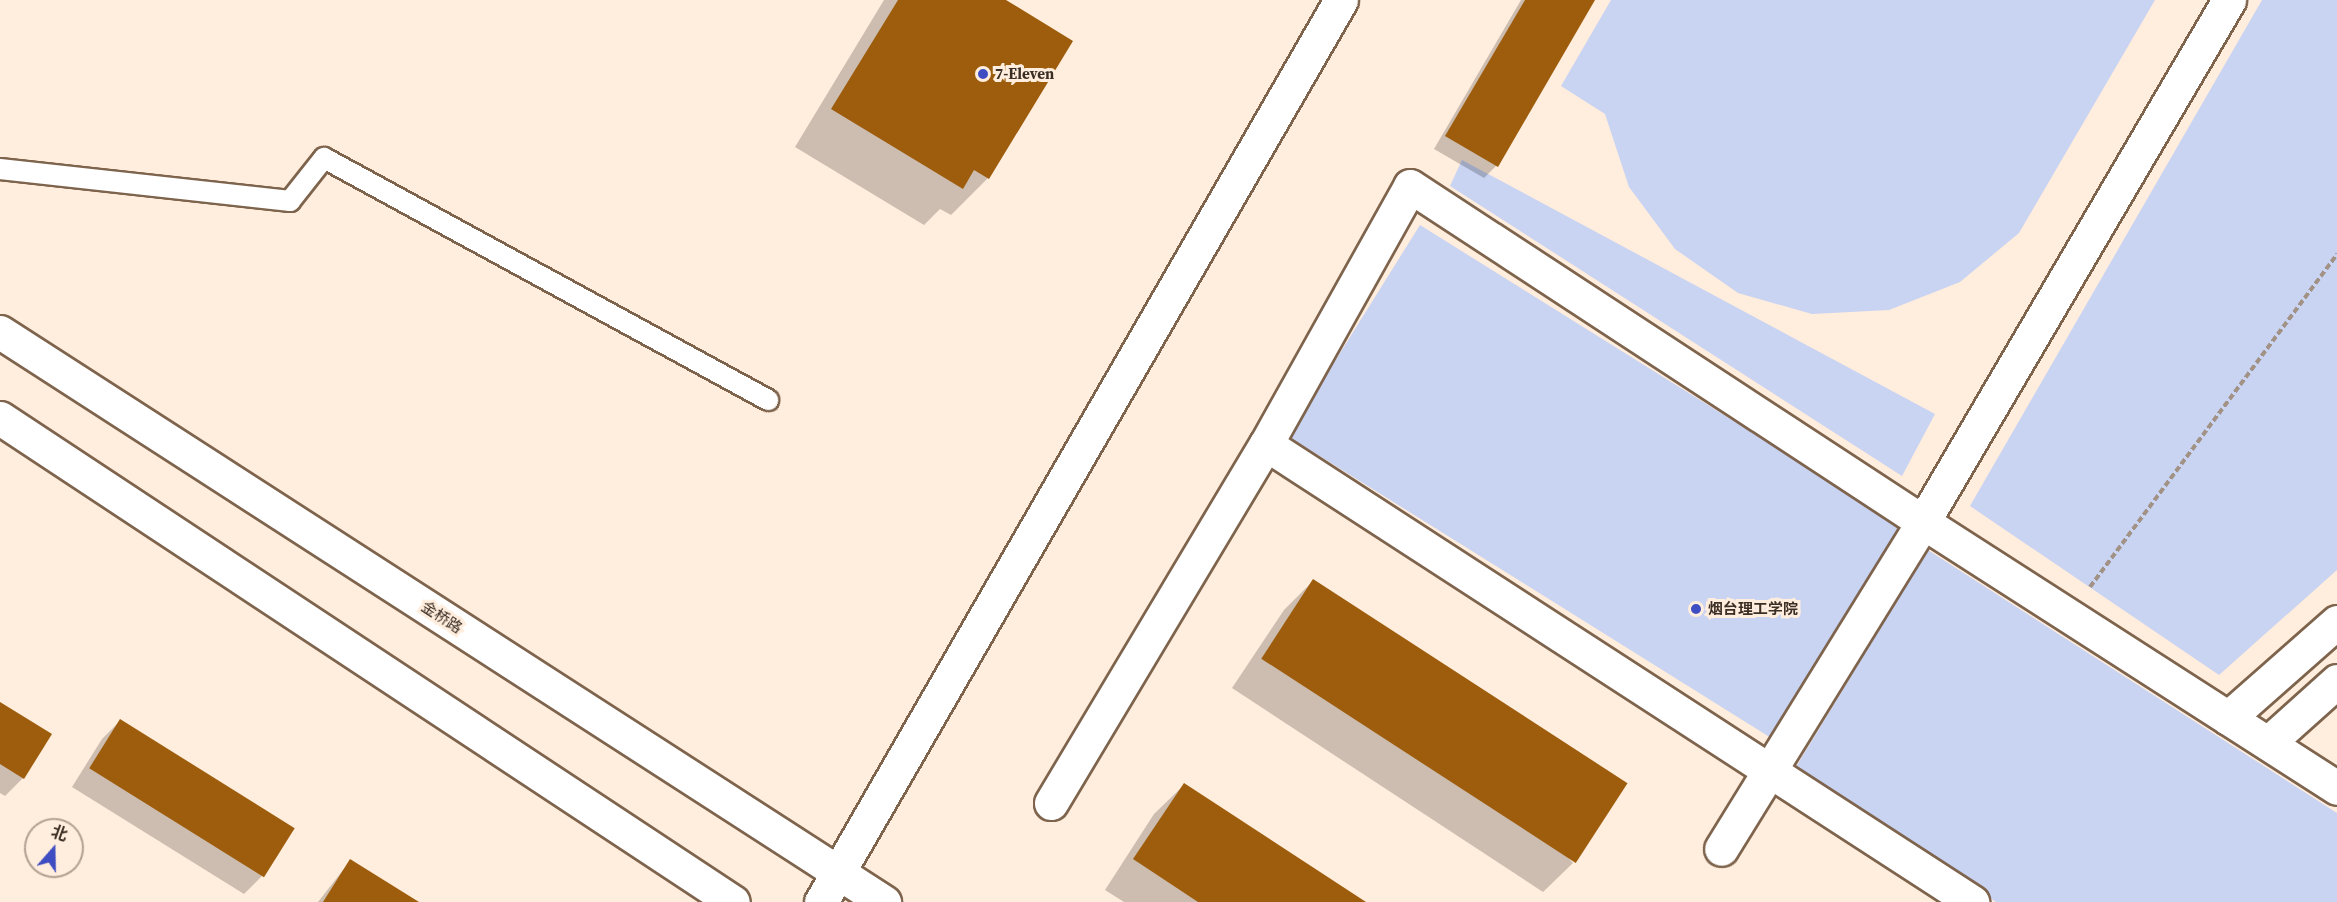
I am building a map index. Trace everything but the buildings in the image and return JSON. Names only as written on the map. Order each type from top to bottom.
[{"type":"street","points":[[821,902],[1341,0]]},
{"type":"street","points":[[1721,849],[1923,522],[2229,0]]},
{"type":"street","points":[[1051,803],[1266,444],[1410,186],[1923,522],[2337,788]]},
{"type":"street","name":"金桥路","points":[[0,332],[884,902]]},
{"type":"street","points":[[0,418],[733,902]]},
{"type":"street","points":[[1266,444],[1972,902]]},
{"type":"street","points":[[2228,718],[2337,622]]},
{"type":"street","points":[[2268,743],[2337,681]]},
{"type":"lane","points":[[0,169],[290,201],[324,158],[768,400]]},
{"type":"path","points":[[2090,587],[2337,254]]},
{"type":"shaded area","points":[[1611,0],[2155,0],[2019,233],[1960,282],[1889,310],[1812,314],[1738,293],[1675,249],[1629,187],[1605,114],[1561,86]]},
{"type":"shaded area","points":[[2262,0],[2337,0],[2337,570],[2219,675],[1970,506]]},
{"type":"shaded area","points":[[1462,160],[1935,414],[1902,476],[1450,186]]},
{"type":"shaded area","points":[[1420,225],[1906,529],[1774,740],[1288,436]]},
{"type":"shaded area","points":[[1928,550],[2337,813],[2337,902],[1996,902],[1794,770]]},
{"type":"place","name":"7-Eleven","points":[[983,74]]},
{"type":"place","name":"烟台理工学院","points":[[1696,609]]}]
